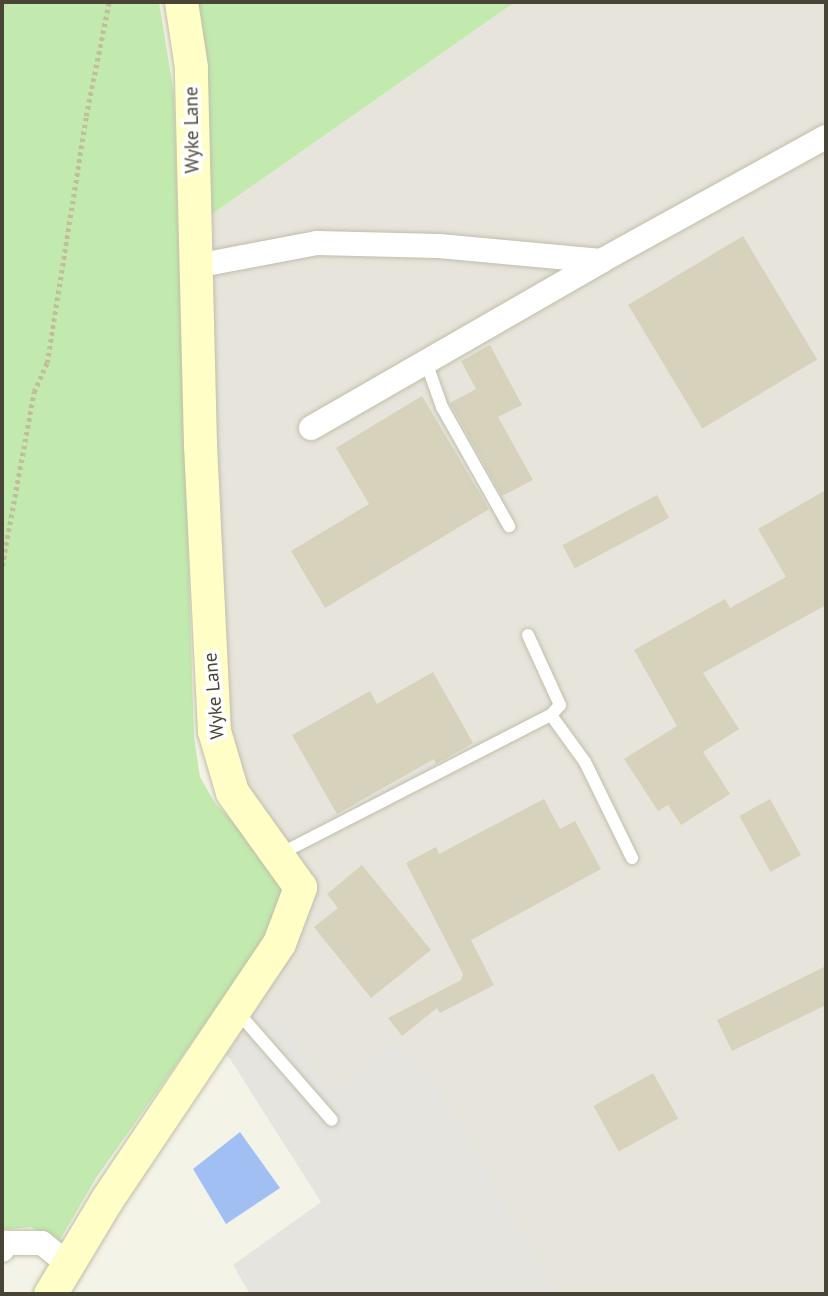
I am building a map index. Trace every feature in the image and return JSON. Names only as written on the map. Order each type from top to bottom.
[{"type":"street","name":"Wyke Lane","points":[[50,1294],[279,943],[300,887],[280,854],[232,792],[214,731],[191,67],[181,2]]},
{"type":"street","points":[[311,428],[601,261],[826,137]]},
{"type":"street","points":[[196,266],[317,243],[439,246],[601,261]]},
{"type":"street","points":[[2,1250],[7,1243],[42,1243],[68,1264]]},
{"type":"lane","points":[[426,362],[442,407],[509,526]]},
{"type":"lane","points":[[280,854],[551,715],[561,705],[528,635]]},
{"type":"lane","points":[[551,715],[585,762],[632,858]]},
{"type":"lane","points":[[235,1009],[332,1120]]},
{"type":"path","points":[[2,566],[33,392],[47,363],[86,116],[109,2]]},
{"type":"shaded area","points":[[515,2],[826,2],[826,1294],[557,1294],[432,1076],[398,1043],[333,1092],[249,989],[279,943],[232,792],[195,226]]},
{"type":"shaded area","points":[[249,989],[333,1092],[398,1042],[432,1076],[557,1294],[250,1294],[233,1265],[321,1202],[230,1059],[213,1041]]},
{"type":"green space","points":[[2,2],[159,2],[174,94],[194,737],[200,777],[215,803],[258,847],[281,882],[282,901],[274,926],[96,1178],[58,1243],[31,1227],[2,1230]]},
{"type":"green space","points":[[181,2],[515,2],[195,226]]},
{"type":"water","points":[[240,1132],[280,1188],[226,1224],[193,1169]]},
{"type":"building","points":[[743,236],[817,359],[702,428],[628,305]]},
{"type":"building","points":[[490,345],[522,405],[498,417],[533,480],[502,496],[450,403],[476,389],[461,361]]},
{"type":"building","points":[[422,396],[489,509],[325,608],[291,551],[369,504],[336,448]]},
{"type":"building","points":[[826,490],[826,605],[703,673],[739,729],[703,752],[730,794],[681,825],[668,805],[658,811],[624,759],[677,726],[634,650],[725,599],[730,608],[786,577],[758,529]]},
{"type":"building","points":[[657,495],[669,518],[575,568],[563,545]]},
{"type":"building","points":[[433,672],[473,743],[436,764],[434,759],[337,814],[292,735],[370,691],[377,704]]},
{"type":"building","points":[[544,799],[560,829],[575,821],[601,869],[471,940],[494,985],[440,1013],[437,1008],[402,1036],[388,1018],[461,980],[463,974],[406,863],[436,847],[439,854]]},
{"type":"building","points":[[770,799],[801,855],[770,872],[739,816]]},
{"type":"building","points":[[362,865],[431,950],[371,998],[314,927],[338,908],[327,894]]},
{"type":"building","points":[[826,966],[826,1005],[732,1051],[717,1020]]},
{"type":"building","points":[[653,1073],[678,1118],[619,1151],[594,1106]]}]
